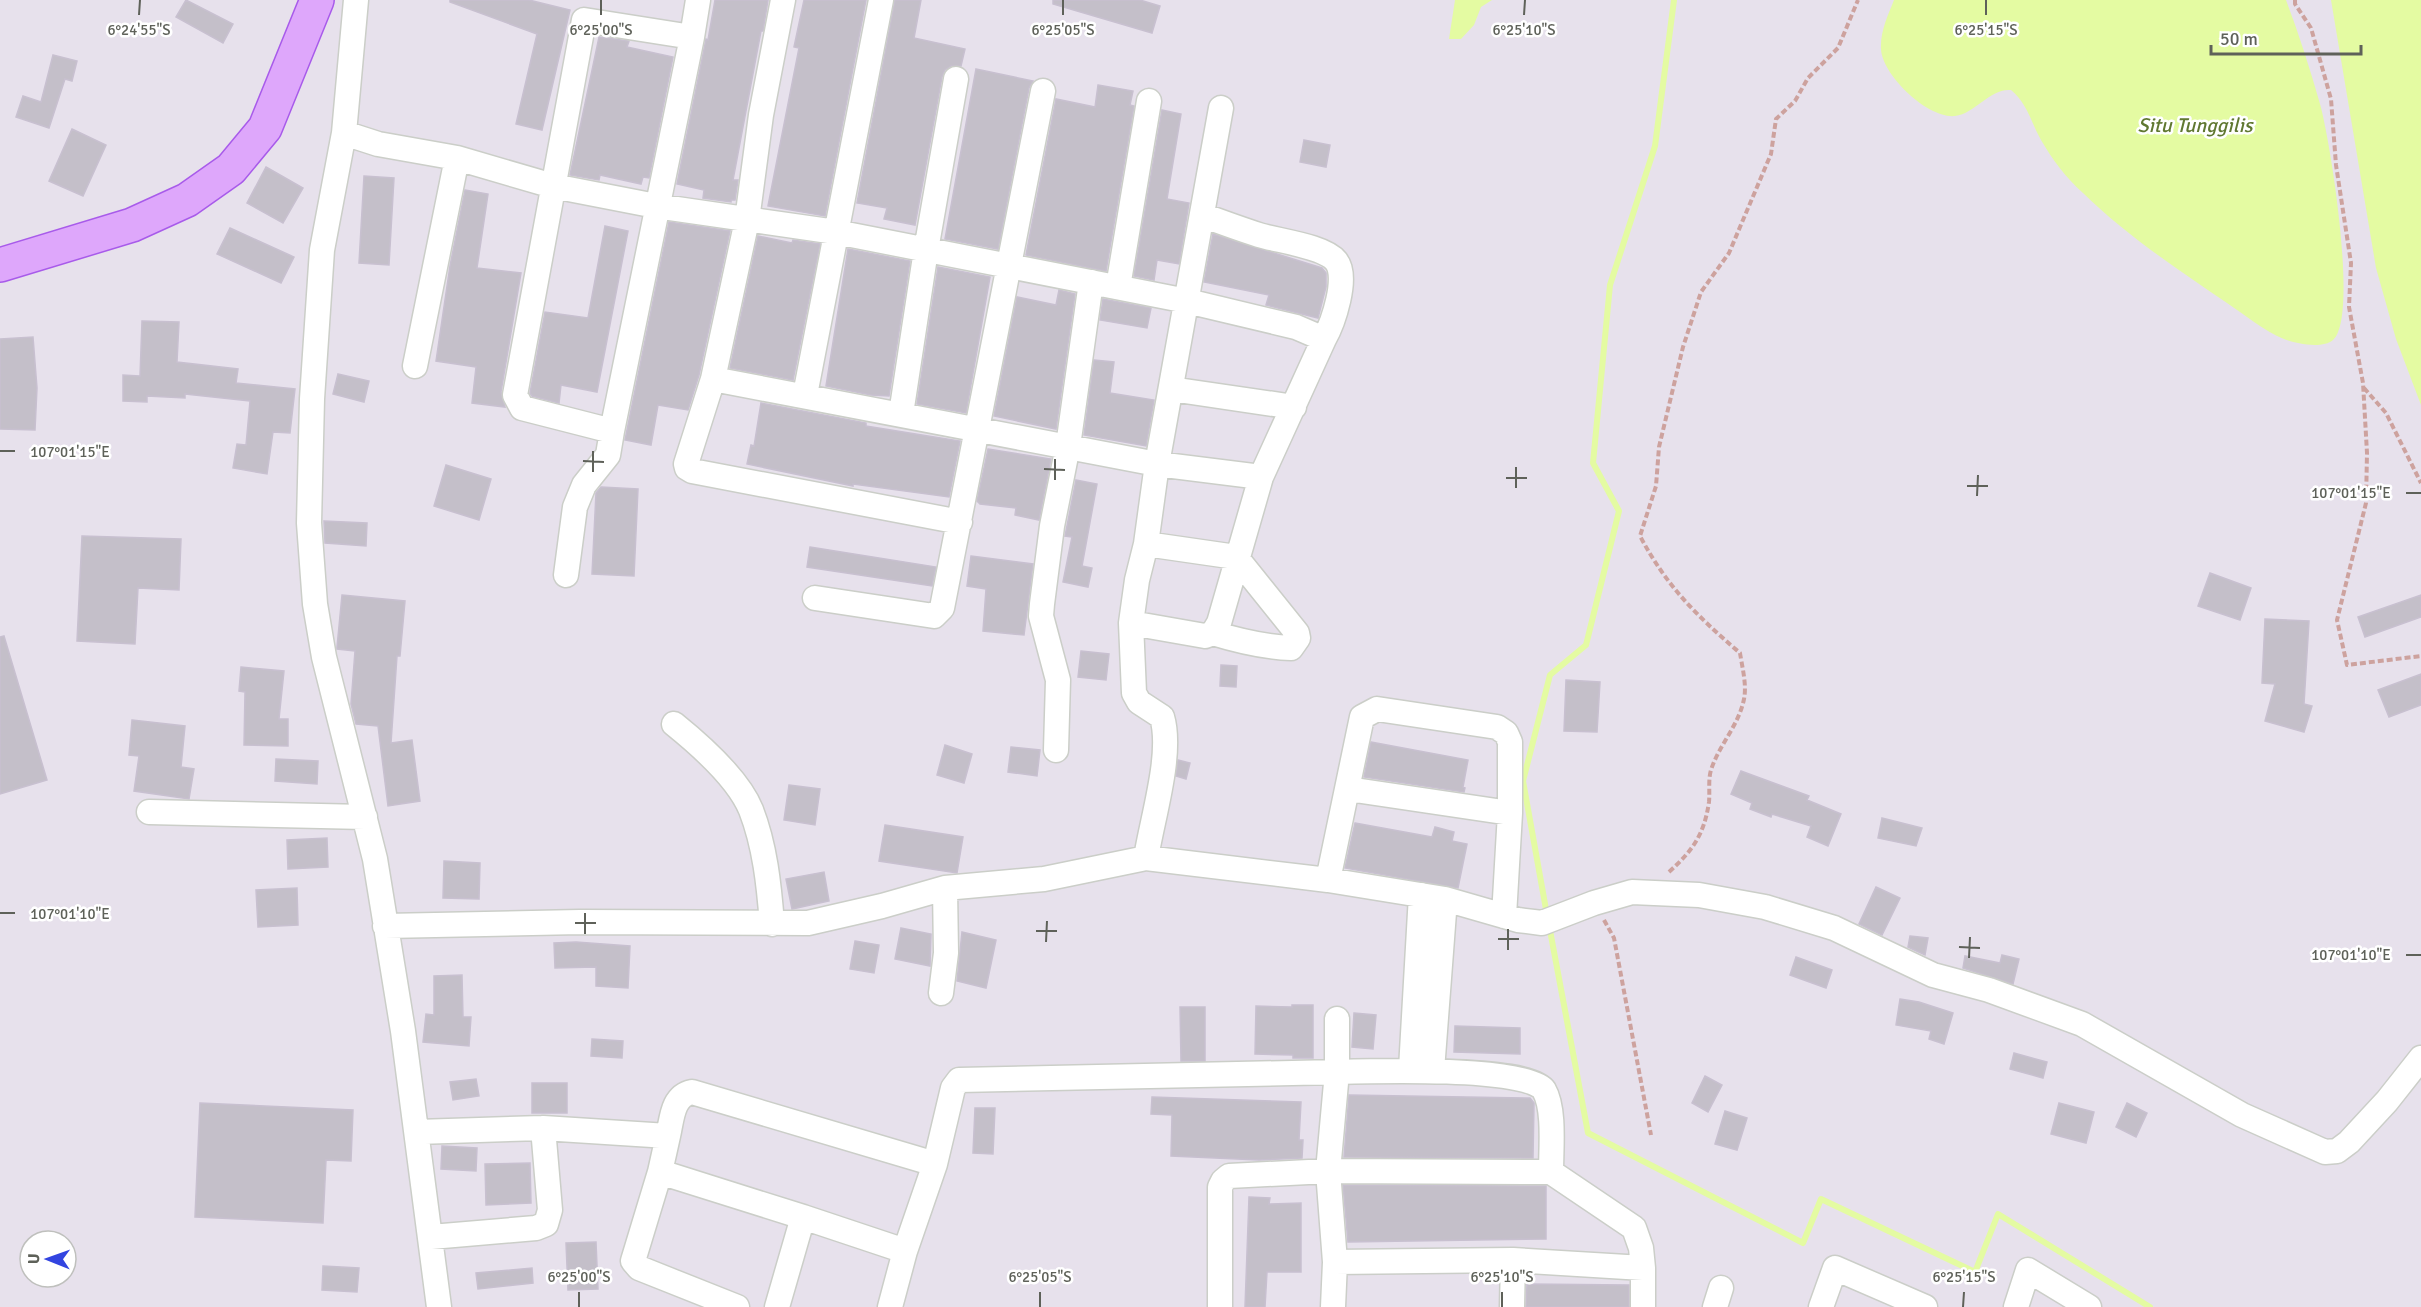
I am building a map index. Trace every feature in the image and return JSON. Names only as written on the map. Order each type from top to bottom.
[{"type":"main road","points":[[0,265],[132,225],[188,200],[231,169],[265,128],[317,0]]},
{"type":"street","points":[[356,0],[344,133],[322,249],[312,399],[309,523],[315,604],[324,657],[375,858],[403,1030],[439,1307]]},
{"type":"street","points":[[566,575],[575,507],[584,485],[608,455],[698,0]]},
{"type":"street","points":[[783,0],[761,115],[747,220],[713,379],[686,464],[687,468],[692,471],[960,522]]},
{"type":"street","points":[[805,395],[881,0]]},
{"type":"street","points":[[612,431],[522,408],[515,395],[587,10],[692,37]]},
{"type":"street","points":[[901,414],[926,250],[956,79]]},
{"type":"street","points":[[815,598],[934,616],[942,608],[1043,91]]},
{"type":"street","points":[[1118,287],[1149,101]]},
{"type":"street","points":[[1146,858],[1163,770],[1164,725],[1162,717],[1138,702],[1134,693],[1131,623],[1221,108]]},
{"type":"street","points":[[344,133],[378,144],[457,158],[553,186],[656,206],[836,232],[1187,301],[1296,327],[1324,339]]},
{"type":"street","points":[[415,366],[457,158]]},
{"type":"street","points":[[1202,215],[1258,235],[1328,254],[1337,262],[1342,273],[1335,317],[1261,477],[1236,557],[1219,623],[1213,633]]},
{"type":"street","points":[[1056,750],[1058,680],[1041,616],[1051,533],[1068,446],[1091,282]]},
{"type":"street","points":[[713,379],[1157,464],[1261,477]]},
{"type":"street","points":[[1171,389],[1294,407]]},
{"type":"street","points":[[1131,623],[1204,636],[1213,633],[1268,646],[1291,648],[1296,644],[1297,633],[1236,557],[1146,544]]},
{"type":"street","points":[[1328,880],[1362,717],[1377,709],[1497,727],[1506,733],[1510,742],[1510,813],[1504,916]]},
{"type":"street","points":[[674,724],[711,757],[733,782],[750,808],[769,877],[772,924]]},
{"type":"street","points":[[1348,789],[1510,813]]},
{"type":"street","points":[[149,812],[365,817]]},
{"type":"street","points":[[385,926],[580,922],[808,923],[882,906],[945,888],[1044,879],[1146,858],[1328,880],[1421,895],[1542,923],[1594,903],[1632,892],[1699,895],[1765,907],[1834,928],[1934,975],[1989,990],[2082,1024],[2242,1114],[2325,1152],[2337,1151],[2349,1142],[2387,1101],[2421,1058]]},
{"type":"street","points":[[941,993],[946,953],[945,888]]},
{"type":"street","points":[[1421,895],[1421,1070]]},
{"type":"street","points":[[1421,1070],[1445,899]]},
{"type":"street","points":[[1333,1307],[1335,1262],[1328,1171],[1337,1072],[1337,1019]]},
{"type":"street","points":[[890,1307],[905,1251],[935,1164],[953,1088],[959,1080],[1421,1070],[1520,1079],[1543,1088],[1550,1102],[1551,1172]]},
{"type":"street","points":[[737,1307],[639,1268],[633,1261],[660,1172],[677,1101],[682,1094],[692,1092],[935,1164]]},
{"type":"street","points":[[417,1132],[543,1128],[668,1136]]},
{"type":"street","points":[[431,1238],[536,1228],[546,1224],[550,1210],[543,1128]]},
{"type":"street","points":[[1220,1307],[1221,1187],[1223,1180],[1229,1176],[1328,1171],[1551,1172],[1634,1228],[1641,1248],[1643,1307]]},
{"type":"street","points":[[660,1172],[905,1251]]},
{"type":"street","points":[[777,1307],[802,1217]]},
{"type":"street","points":[[1335,1262],[1513,1260],[1643,1268]]},
{"type":"street","points":[[1512,1307],[1513,1260]]},
{"type":"street","points":[[1821,1307],[1835,1268],[1920,1306]]},
{"type":"street","points":[[2016,1307],[2028,1270],[2088,1307]]},
{"type":"path","points":[[1632,892],[1665,877],[1697,844],[1704,826],[1709,801],[1710,773],[1716,756],[1735,723],[1744,697],[1740,653],[1704,622],[1677,594],[1653,561],[1640,537],[1656,486],[1659,447],[1677,367],[1701,292],[1729,253],[1771,154],[1776,119],[1795,101],[1808,78],[1838,48],[1858,0]]},
{"type":"path","points":[[2295,0],[2295,4],[2311,28],[2331,99],[2336,165],[2351,263],[2349,307],[2363,388],[2367,453],[2366,503],[2337,620],[2347,664],[2421,656]]},
{"type":"path","points":[[2363,388],[2386,412],[2421,483]]},
{"type":"path","points":[[1594,903],[1614,938],[1652,1136]]},
{"type":"water","points":[[1455,0],[1492,0],[1481,7],[1474,25],[1461,39],[1449,39]]},
{"type":"water","name":"Situ Tunggilis","points":[[1894,0],[2286,0],[2320,104],[2335,188],[2343,265],[2343,299],[2340,325],[2333,340],[2329,343],[2309,345],[2277,336],[2152,251],[2099,208],[2065,175],[2041,140],[2025,107],[2011,90],[1996,93],[1963,114],[1955,116],[1944,115],[1920,103],[1898,82],[1883,59],[1882,36]]},
{"type":"water","points":[[2331,0],[2421,0],[2421,405],[2396,339],[2376,268]]},
{"type":"building","points":[[186,0],[233,24],[223,43],[176,17]]},
{"type":"building","points":[[450,0],[529,0],[570,10],[542,130],[516,124],[537,34],[450,2]]},
{"type":"building","points":[[715,0],[768,0],[733,180],[738,180],[735,200],[731,202],[703,198],[704,190],[677,184]]},
{"type":"building","points":[[804,0],[866,0],[825,216],[768,206],[799,48],[794,47]]},
{"type":"building","points":[[895,0],[921,0],[914,38],[965,49],[961,66],[951,66],[945,70],[942,77],[915,225],[884,219],[887,208],[857,203]]},
{"type":"building","points":[[1053,0],[1140,0],[1160,6],[1152,33],[1053,4]]},
{"type":"building","points":[[599,37],[629,41],[627,47],[673,57],[649,178],[643,177],[641,184],[600,175],[599,180],[570,175]]},
{"type":"building","points":[[53,55],[77,61],[72,81],[65,79],[49,128],[16,117],[23,96],[41,102]]},
{"type":"building","points":[[976,69],[1033,81],[1029,88],[998,249],[945,239]]},
{"type":"building","points":[[1098,85],[1133,91],[1130,105],[1134,106],[1106,271],[1026,255],[1056,99],[1095,107]]},
{"type":"building","points":[[1162,110],[1181,114],[1167,199],[1189,203],[1179,264],[1157,260],[1154,280],[1134,276]]},
{"type":"building","points":[[72,129],[106,145],[83,196],[49,181]]},
{"type":"building","points":[[1304,140],[1330,145],[1326,167],[1300,162]]},
{"type":"building","points":[[266,167],[303,188],[283,223],[247,203]]},
{"type":"building","points":[[364,176],[394,178],[389,265],[359,263]]},
{"type":"building","points":[[465,190],[488,194],[477,268],[521,273],[501,392],[505,407],[472,403],[476,367],[436,361],[450,266]]},
{"type":"building","points":[[669,222],[730,231],[699,375],[688,410],[658,405],[651,445],[625,440]]},
{"type":"building","points":[[605,226],[628,231],[597,392],[561,385],[559,403],[532,396],[530,393],[545,312],[588,318]]},
{"type":"building","points":[[230,228],[294,257],[281,283],[217,254]]},
{"type":"building","points":[[1213,234],[1322,268],[1326,273],[1326,287],[1318,318],[1266,305],[1269,295],[1204,282]]},
{"type":"building","points":[[758,236],[792,243],[793,240],[820,244],[793,380],[730,368]]},
{"type":"building","points":[[848,249],[910,261],[889,396],[871,395],[826,386]]},
{"type":"building","points":[[938,267],[990,277],[966,413],[917,404]]},
{"type":"building","points":[[1059,290],[1075,294],[1056,429],[994,416],[1017,297],[1056,305]]},
{"type":"building","points":[[1103,299],[1151,308],[1147,328],[1100,320]]},
{"type":"building","points":[[142,321],[179,322],[177,362],[238,369],[236,383],[295,389],[290,433],[273,432],[267,474],[233,468],[237,444],[246,445],[250,401],[185,394],[185,398],[147,396],[147,402],[123,401],[123,375],[140,376]]},
{"type":"building","points":[[33,337],[37,388],[35,430],[0,429],[0,339]]},
{"type":"building","points":[[1094,360],[1114,362],[1110,393],[1154,400],[1146,446],[1084,435]]},
{"type":"building","points":[[338,374],[369,381],[364,402],[333,394]]},
{"type":"building","points":[[761,403],[866,423],[866,426],[960,441],[949,497],[853,484],[853,486],[747,464],[751,445],[754,446]]},
{"type":"building","points":[[988,449],[1051,459],[1039,520],[1015,515],[1016,508],[980,504],[977,501]]},
{"type":"building","points":[[446,465],[491,479],[479,520],[434,506]]},
{"type":"building","points":[[1076,480],[1097,484],[1082,566],[1092,568],[1088,587],[1063,582],[1072,537],[1065,536]]},
{"type":"building","points":[[601,487],[638,489],[634,576],[592,574],[596,493]]},
{"type":"building","points":[[324,521],[367,523],[366,546],[325,543]]},
{"type":"building","points":[[82,536],[181,539],[179,590],[138,588],[135,644],[77,641]]},
{"type":"building","points":[[810,547],[936,567],[932,586],[807,567]]},
{"type":"building","points":[[971,556],[1033,564],[1024,635],[983,631],[986,589],[967,586]]},
{"type":"building","points":[[2210,573],[2251,588],[2240,620],[2198,606]]},
{"type":"building","points":[[342,595],[405,601],[400,656],[397,656],[391,743],[412,740],[420,801],[388,806],[378,726],[356,724],[351,704],[355,651],[337,649]]},
{"type":"building","points":[[2421,595],[2421,617],[2365,637],[2358,617]]},
{"type":"building","points":[[2265,619],[2309,621],[2304,704],[2312,706],[2304,732],[2265,721],[2275,684],[2262,683]]},
{"type":"building","points":[[4,636],[47,780],[0,794],[0,637]]},
{"type":"building","points":[[1081,651],[1109,654],[1106,680],[1078,677]]},
{"type":"building","points":[[1221,665],[1237,666],[1236,687],[1220,686]]},
{"type":"building","points":[[241,667],[284,671],[279,719],[288,719],[288,746],[244,745],[245,692],[239,691]]},
{"type":"building","points":[[2421,674],[2421,705],[2389,717],[2378,690]]},
{"type":"building","points":[[1566,680],[1600,682],[1597,732],[1564,731]]},
{"type":"building","points":[[132,720],[185,726],[181,767],[194,769],[189,799],[134,791],[139,756],[129,755]]},
{"type":"building","points":[[1371,742],[1468,760],[1464,792],[1364,777]]},
{"type":"building","points":[[945,745],[972,754],[964,783],[937,775]]},
{"type":"building","points":[[1011,747],[1040,750],[1037,776],[1008,772]]},
{"type":"building","points":[[276,759],[318,761],[317,784],[275,781]]},
{"type":"building","points":[[1178,760],[1190,763],[1186,779],[1176,776]]},
{"type":"building","points":[[1741,771],[1809,796],[1807,800],[1841,814],[1828,846],[1807,837],[1811,826],[1772,814],[1771,817],[1750,809],[1752,803],[1731,794]]},
{"type":"building","points":[[789,785],[820,789],[815,825],[784,820]]},
{"type":"building","points":[[1882,818],[1922,828],[1916,846],[1878,838]]},
{"type":"building","points":[[1355,823],[1432,837],[1435,827],[1454,832],[1452,841],[1467,844],[1458,888],[1345,868]]},
{"type":"building","points":[[885,825],[963,837],[957,873],[879,861]]},
{"type":"building","points":[[327,838],[328,867],[288,869],[287,840]]},
{"type":"building","points":[[444,861],[480,863],[479,899],[443,898]]},
{"type":"building","points":[[824,872],[829,901],[792,909],[786,879]]},
{"type":"building","points":[[1876,887],[1900,898],[1882,935],[1859,924]]},
{"type":"building","points":[[297,888],[298,925],[258,927],[256,890]]},
{"type":"building","points":[[901,928],[931,934],[930,966],[895,959]]},
{"type":"building","points":[[962,932],[996,940],[986,988],[957,981]]},
{"type":"building","points":[[1910,936],[1928,938],[1925,955],[1908,947]]},
{"type":"building","points":[[855,941],[879,945],[874,973],[850,969]]},
{"type":"building","points":[[576,942],[630,946],[628,988],[596,986],[596,967],[555,968],[554,943]]},
{"type":"building","points":[[2002,955],[2019,959],[2013,984],[1963,968],[1965,956],[2000,963]]},
{"type":"building","points":[[1796,957],[1832,970],[1826,988],[1790,975]]},
{"type":"building","points":[[462,975],[463,1017],[471,1017],[469,1046],[423,1042],[426,1014],[434,1015],[434,976]]},
{"type":"building","points":[[1900,999],[1919,1002],[1953,1013],[1944,1044],[1929,1039],[1931,1031],[1896,1025]]},
{"type":"building","points":[[1292,1005],[1313,1005],[1313,1058],[1255,1054],[1256,1006],[1292,1007]]},
{"type":"building","points":[[1180,1007],[1205,1007],[1205,1061],[1181,1061]]},
{"type":"building","points":[[1354,1013],[1376,1015],[1373,1049],[1352,1047]]},
{"type":"building","points":[[1455,1026],[1520,1028],[1520,1054],[1454,1052]]},
{"type":"building","points":[[592,1039],[623,1041],[622,1058],[591,1056]]},
{"type":"building","points":[[2014,1053],[2047,1062],[2043,1078],[2010,1069]]},
{"type":"building","points":[[1705,1076],[1722,1085],[1708,1112],[1692,1103]]},
{"type":"building","points":[[476,1079],[479,1096],[453,1100],[450,1082]]},
{"type":"building","points":[[532,1083],[567,1083],[567,1113],[532,1113]]},
{"type":"building","points":[[1349,1095],[1530,1098],[1534,1103],[1533,1158],[1344,1157]]},
{"type":"building","points":[[1152,1097],[1301,1102],[1299,1140],[1303,1140],[1302,1158],[1259,1160],[1171,1156],[1172,1115],[1151,1114]]},
{"type":"building","points":[[200,1103],[353,1110],[351,1161],[326,1160],[323,1223],[195,1217]]},
{"type":"building","points":[[2059,1103],[2094,1112],[2086,1143],[2051,1134]]},
{"type":"building","points":[[2127,1103],[2147,1113],[2136,1137],[2116,1127]]},
{"type":"building","points":[[975,1108],[995,1108],[993,1154],[973,1153]]},
{"type":"building","points":[[1725,1111],[1747,1118],[1737,1150],[1715,1144]]},
{"type":"building","points":[[442,1146],[477,1148],[476,1171],[441,1169]]},
{"type":"building","points":[[530,1163],[531,1203],[486,1205],[485,1164]]},
{"type":"building","points":[[1343,1185],[1546,1186],[1546,1239],[1348,1242]]},
{"type":"building","points":[[1249,1197],[1270,1198],[1269,1204],[1301,1203],[1301,1272],[1267,1272],[1265,1307],[1245,1307]]},
{"type":"building","points":[[596,1242],[598,1289],[568,1290],[566,1243]]},
{"type":"building","points":[[323,1266],[359,1268],[357,1292],[322,1290]]},
{"type":"building","points":[[532,1268],[533,1283],[478,1289],[476,1273]]},
{"type":"building","points":[[1527,1284],[1629,1285],[1629,1307],[1526,1307]]},
{"type":"waterway","points":[[1547,915],[1523,781],[1550,675],[1586,645],[1619,511],[1593,463],[1610,285],[1655,146],[1674,0]]},
{"type":"waterway","points":[[1549,925],[1588,1133],[1803,1243],[1821,1199],[1975,1272],[1998,1214],[2150,1307]]}]
